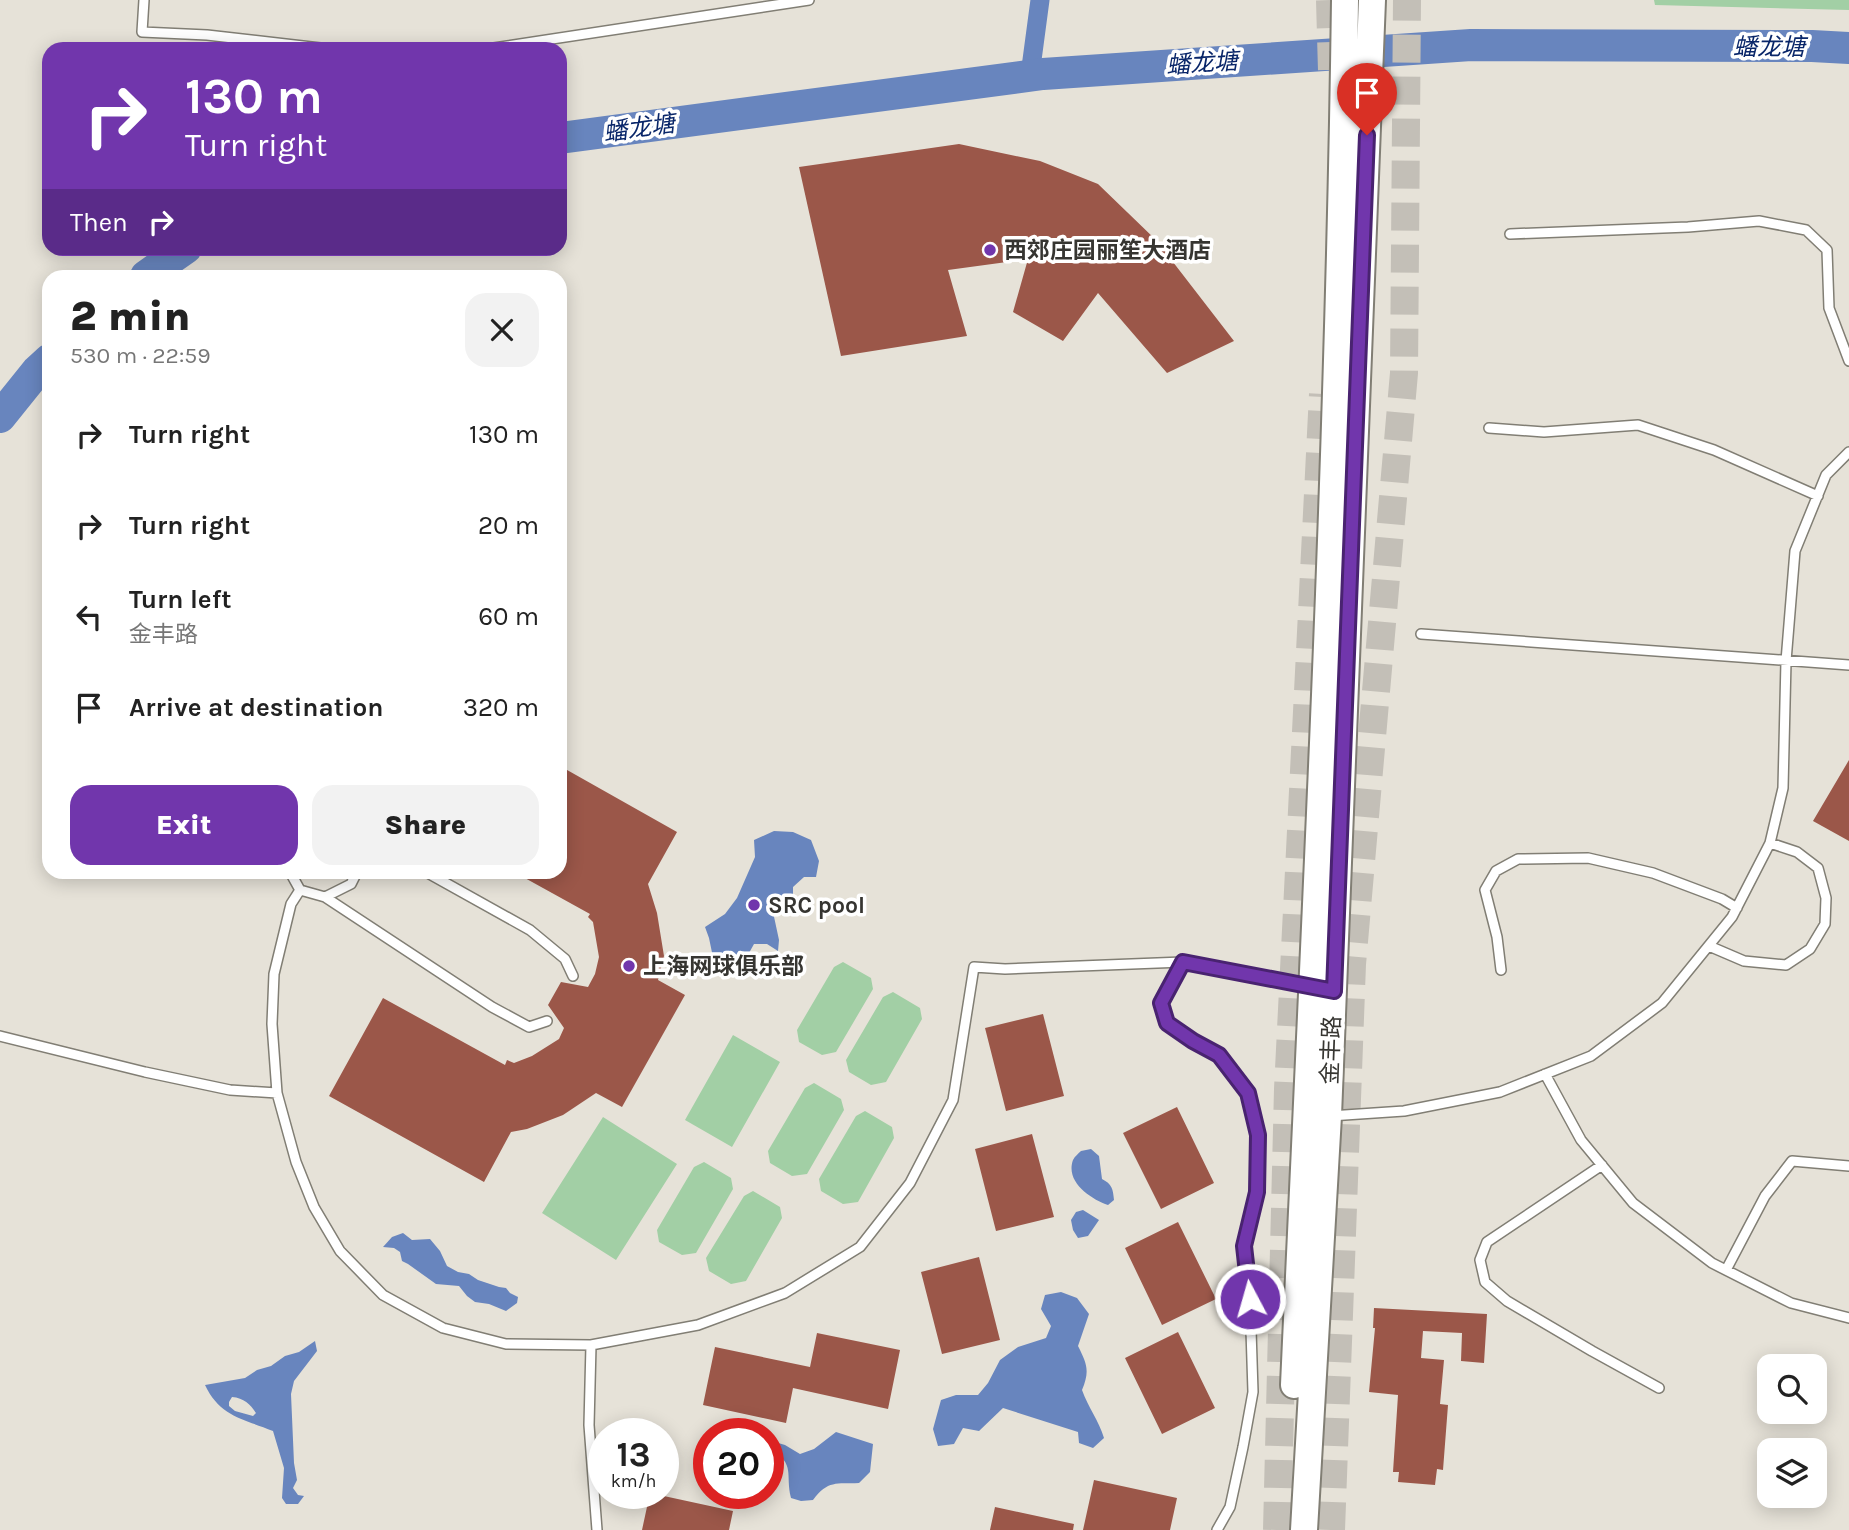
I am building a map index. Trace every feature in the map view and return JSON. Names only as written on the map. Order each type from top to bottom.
[{"type":"main road","points":[[1345,0],[1356,105]]},
{"type":"main road","points":[[1356,105],[1372,0]]},
{"type":"main road","name":"金丰路","points":[[1304,1530],[1328,1116],[1323,989],[1356,105]]},
{"type":"main road","points":[[1288,1530],[1323,989]]},
{"type":"lane","points":[[144,0],[142,32],[207,35],[268,42]]},
{"type":"lane","points":[[533,42],[809,0]]},
{"type":"lane","points":[[1510,234],[1688,227],[1759,221],[1806,230],[1827,250],[1829,308],[1849,361]]},
{"type":"lane","points":[[1489,428],[1544,432],[1637,425],[1714,450],[1818,496]]},
{"type":"lane","points":[[1328,1116],[1405,1111],[1500,1092],[1591,1056],[1662,1003],[1732,917],[1770,844],[1783,788],[1786,661],[1795,551],[1826,475],[1849,452]]},
{"type":"lane","points":[[1421,634],[1849,664]]},
{"type":"lane","points":[[1709,946],[1744,961],[1786,965],[1810,949],[1825,924],[1826,898],[1818,868],[1797,852],[1770,844]]},
{"type":"lane","points":[[1501,970],[1497,937],[1485,890],[1496,871],[1518,859],[1588,858],[1653,873],[1722,899],[1737,908]]},
{"type":"lane","points":[[293,879],[300,890],[325,897],[492,1007],[529,1027],[547,1021]]},
{"type":"lane","points":[[325,897],[351,884],[354,879]]},
{"type":"lane","points":[[439,879],[530,930],[565,959],[573,976]]},
{"type":"lane","points":[[300,890],[291,904],[274,974],[272,1024],[276,1093],[296,1162],[314,1207],[340,1251],[383,1295],[443,1328],[506,1344],[592,1345],[698,1325],[785,1293],[860,1247],[910,1183],[953,1100],[974,967],[1005,969],[1183,962],[1323,989]]},
{"type":"lane","points":[[1183,962],[1161,1003],[1167,1023],[1219,1055],[1248,1093],[1258,1135],[1257,1192],[1244,1246],[1250,1299],[1252,1392],[1244,1447],[1230,1507],[1217,1530]]},
{"type":"lane","points":[[0,1036],[229,1090],[276,1093]]},
{"type":"lane","points":[[1545,1074],[1581,1140],[1633,1203],[1712,1263],[1791,1303],[1849,1318]]},
{"type":"lane","points":[[1726,1270],[1765,1196],[1792,1161],[1849,1166]]},
{"type":"lane","points":[[1602,1166],[1487,1242],[1480,1260],[1485,1282],[1507,1301],[1659,1388]]},
{"type":"lane","points":[[592,1345],[589,1425],[597,1530]]},
{"type":"green space","points":[[1654,0],[1849,0],[1849,10],[1655,5]]},
{"type":"green space","points":[[843,962],[871,978],[873,989],[836,1052],[822,1055],[799,1042],[797,1030],[834,967]]},
{"type":"green space","points":[[893,992],[920,1008],[922,1019],[886,1082],[871,1085],[849,1072],[846,1060],[883,997]]},
{"type":"green space","points":[[733,1035],[780,1062],[732,1147],[685,1120]]},
{"type":"green space","points":[[814,1083],[841,1099],[844,1110],[807,1174],[792,1176],[770,1163],[768,1151],[805,1088]]},
{"type":"green space","points":[[865,1111],[892,1127],[894,1138],[858,1202],[843,1204],[821,1191],[819,1179],[856,1116]]},
{"type":"green space","points":[[603,1117],[677,1164],[616,1260],[542,1213]]},
{"type":"green space","points":[[704,1162],[731,1178],[733,1189],[696,1253],[682,1255],[659,1242],[657,1230],[694,1167]]},
{"type":"green space","points":[[753,1191],[780,1207],[782,1218],[746,1281],[731,1284],[709,1271],[706,1258],[744,1196]]},
{"type":"water","name":"SRC pool","points":[[774,831],[793,832],[811,840],[819,861],[816,877],[804,877],[793,887],[793,894],[781,899],[773,912],[779,940],[778,951],[767,944],[754,944],[749,953],[727,956],[722,971],[715,967],[705,927],[725,914],[737,898],[755,857],[754,840]]},
{"type":"water","points":[[1091,1149],[1099,1156],[1102,1179],[1112,1190],[1114,1200],[1108,1205],[1087,1194],[1073,1175],[1074,1159],[1081,1151]]},
{"type":"water","points":[[1083,1210],[1099,1220],[1088,1236],[1078,1238],[1071,1220],[1076,1212]]},
{"type":"water","points":[[403,1233],[412,1240],[430,1239],[447,1266],[478,1280],[506,1288],[518,1297],[517,1303],[506,1311],[475,1302],[459,1286],[436,1284],[402,1261],[400,1252],[394,1248],[383,1247],[392,1237]]},
{"type":"water","points":[[1061,1292],[1077,1298],[1089,1314],[1078,1346],[1086,1368],[1082,1390],[1104,1438],[1093,1448],[1079,1443],[1078,1432],[1003,1408],[979,1431],[963,1428],[954,1444],[938,1446],[933,1429],[941,1400],[956,1395],[978,1395],[1000,1360],[1018,1347],[1046,1338],[1051,1326],[1041,1309],[1045,1295]]},
{"type":"water","points":[[315,1341],[317,1351],[294,1381],[291,1394],[297,1480],[293,1488],[298,1495],[304,1496],[298,1504],[286,1504],[282,1498],[284,1468],[273,1431],[225,1410],[211,1396],[205,1385],[245,1378],[285,1356],[299,1352]],"holes":[[[232,1397],[246,1402],[256,1413],[253,1416],[235,1411],[229,1406]]]},
{"type":"water","points":[[836,1432],[873,1444],[870,1472],[859,1483],[828,1486],[813,1500],[791,1498],[784,1445],[800,1454],[814,1449]]},
{"type":"building","name":"西郊庄园丽笙大酒店","points":[[959,144],[1040,161],[1098,184],[1156,240],[1234,341],[1167,373],[1098,293],[1063,341],[1013,312],[1028,259],[948,270],[967,336],[841,356],[799,167]]},
{"type":"building","points":[[1849,760],[1849,841],[1813,821]]},
{"type":"building","name":"上海网球俱乐部","points":[[567,770],[677,832],[648,884],[657,913],[664,956],[658,980],[685,995],[622,1107],[596,1093],[563,1115],[527,1129],[511,1132],[484,1182],[329,1096],[383,998],[505,1065],[507,1060],[514,1063],[532,1056],[559,1039],[564,1028],[548,1005],[561,982],[588,987],[595,974],[599,957],[593,922],[588,917],[590,914],[527,879],[567,879]]},
{"type":"building","points":[[1043,1014],[1064,1096],[1006,1111],[985,1028]]},
{"type":"building","points":[[1177,1107],[1214,1183],[1161,1209],[1123,1133]]},
{"type":"building","points":[[1032,1134],[1054,1217],[996,1231],[975,1149]]},
{"type":"building","points":[[1178,1222],[1216,1299],[1162,1325],[1125,1248]]},
{"type":"building","points":[[979,1257],[1000,1340],[942,1354],[921,1272]]},
{"type":"building","points":[[1374,1308],[1487,1314],[1484,1363],[1461,1361],[1462,1333],[1423,1331],[1421,1358],[1444,1360],[1440,1404],[1448,1405],[1443,1470],[1437,1469],[1435,1485],[1398,1482],[1399,1472],[1393,1472],[1398,1395],[1369,1392],[1375,1328]]},
{"type":"building","points":[[1178,1332],[1215,1408],[1162,1434],[1125,1358]]},
{"type":"building","points":[[817,1333],[900,1350],[888,1409],[793,1388],[786,1423],[784,1418],[763,1418],[703,1405],[715,1347],[810,1367]]},
{"type":"building","points":[[1094,1480],[1177,1498],[1170,1530],[1083,1530]]},
{"type":"building","points":[[679,1499],[693,1502],[693,1509],[733,1511],[729,1530],[642,1530],[647,1509],[679,1509]]},
{"type":"building","points":[[995,1507],[1074,1524],[1073,1530],[990,1530]]},
{"type":"waterway","points":[[1030,75],[1040,0]]},
{"type":"waterway","name":"蟠龙塘","points":[[567,137],[1043,74],[1471,45],[1849,48]]},
{"type":"waterway","name":"蟠龙塘","points":[[155,270],[175,256]]},
{"type":"waterway","name":"蟠龙塘","points":[[0,417],[42,366]]},
{"type":"tunnel","points":[[1330,0],[1332,71]]},
{"type":"tunnel","points":[[1331,1530],[1352,964],[1404,373],[1407,0]]},
{"type":"tunnel","points":[[1277,1530],[1288,1089],[1323,394]]},
{"type":"place","name":"西郊庄园丽笙大酒店","points":[[990,250]]},
{"type":"place","name":"SRC pool","points":[[754,905]]},
{"type":"place","name":"上海网球俱乐部","points":[[629,966]]},
{"type":"route","points":[[1250,1299],[1244,1246],[1257,1192],[1258,1135],[1248,1093],[1219,1055],[1167,1023],[1161,1003],[1183,962],[1334,991],[1367,135]]}]
